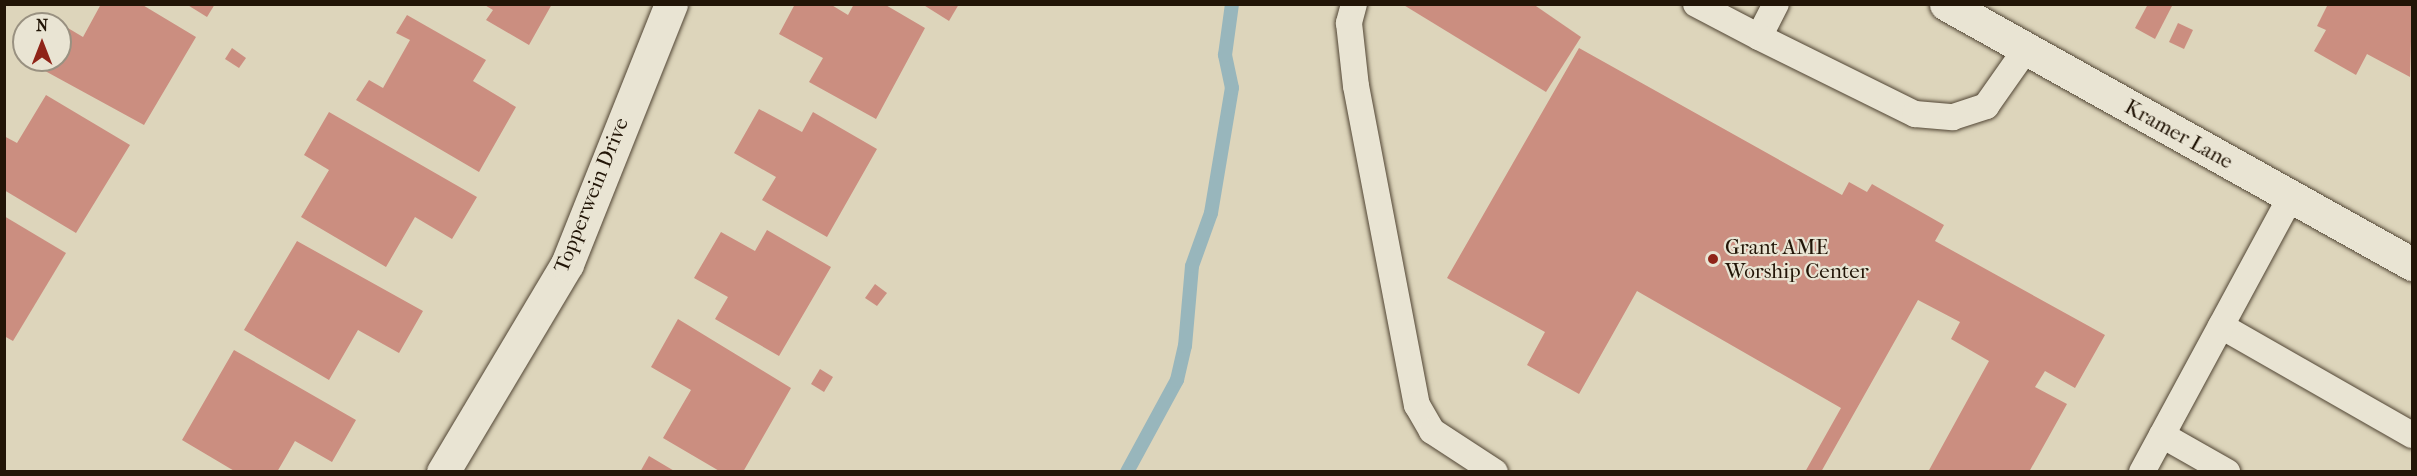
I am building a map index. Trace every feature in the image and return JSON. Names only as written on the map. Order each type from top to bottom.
[{"type":"street","name":"Topperwein Drive","points":[[443,471],[567,264],[671,4]]},
{"type":"street","name":"Kramer Lane","points":[[1946,4],[2412,264]]},
{"type":"lane","points":[[1354,4],[1349,23],[1356,86],[1417,405],[1432,431],[1489,470]]},
{"type":"lane","points":[[1696,4],[1915,114],[1953,117],[1986,106],[2026,49]]},
{"type":"lane","points":[[1759,37],[1776,4]]},
{"type":"lane","points":[[2142,471],[2291,197]]},
{"type":"lane","points":[[2221,326],[2412,435]]},
{"type":"lane","points":[[2162,435],[2227,471]]},
{"type":"building","points":[[101,4],[141,4],[196,37],[144,125],[47,72],[72,72],[72,30],[83,37]]},
{"type":"building","points":[[186,4],[215,4],[207,17]]},
{"type":"building","points":[[483,4],[552,4],[529,45],[486,20],[493,10]]},
{"type":"building","points":[[795,4],[830,4],[848,15],[854,4],[884,4],[925,28],[876,119],[809,82],[823,58],[779,34]]},
{"type":"building","points":[[922,4],[959,4],[949,21]]},
{"type":"building","points":[[1402,4],[1533,4],[1581,37],[1546,92]]},
{"type":"building","points":[[2148,4],[2173,4],[2155,39],[2135,28]]},
{"type":"building","points":[[2328,4],[2412,4],[2410,77],[2367,54],[2356,75],[2314,51],[2326,30],[2317,26]]},
{"type":"building","points":[[407,15],[486,60],[473,81],[516,107],[479,172],[356,100],[369,80],[383,88],[410,40],[396,33]]},
{"type":"building","points":[[2178,23],[2193,30],[2184,49],[2169,42]]},
{"type":"building","points":[[232,48],[246,58],[239,68],[225,59]]},
{"type":"building","name":"Grant AME Worship Center","points":[[1579,48],[1842,195],[1849,182],[1867,192],[1872,184],[1944,225],[1935,241],[2105,335],[2075,388],[2045,371],[2035,387],[2067,404],[2029,472],[1928,472],[1989,361],[1951,339],[1960,322],[1918,300],[1821,472],[1805,472],[1841,408],[1637,291],[1579,394],[1527,365],[1545,332],[1447,278]]},
{"type":"building","points":[[46,95],[130,145],[76,233],[4,190],[4,136],[17,143]]},
{"type":"building","points":[[759,109],[802,132],[813,112],[877,149],[827,237],[762,200],[776,177],[734,153]]},
{"type":"building","points":[[329,112],[477,197],[452,239],[415,217],[386,267],[301,217],[329,170],[304,155]]},
{"type":"building","points":[[4,216],[66,253],[13,341],[4,336]]},
{"type":"building","points":[[767,230],[831,267],[779,356],[715,319],[728,297],[694,278],[721,232],[755,251]]},
{"type":"building","points":[[297,241],[423,311],[399,353],[358,330],[329,380],[244,330]]},
{"type":"building","points":[[875,284],[887,293],[877,306],[865,298]]},
{"type":"building","points":[[678,319],[791,388],[743,472],[721,472],[663,438],[691,390],[651,367]]},
{"type":"building","points":[[234,350],[356,420],[332,462],[295,441],[277,472],[236,472],[182,440]]},
{"type":"building","points":[[820,369],[833,377],[824,392],[811,384]]},
{"type":"building","points":[[649,456],[676,472],[640,472]]},
{"type":"waterway","points":[[1127,472],[1177,380],[1185,346],[1192,266],[1211,213],[1232,88],[1225,55],[1232,4]]},
{"type":"place","name":"Grant AME Worship Center","points":[[1713,259]]}]
